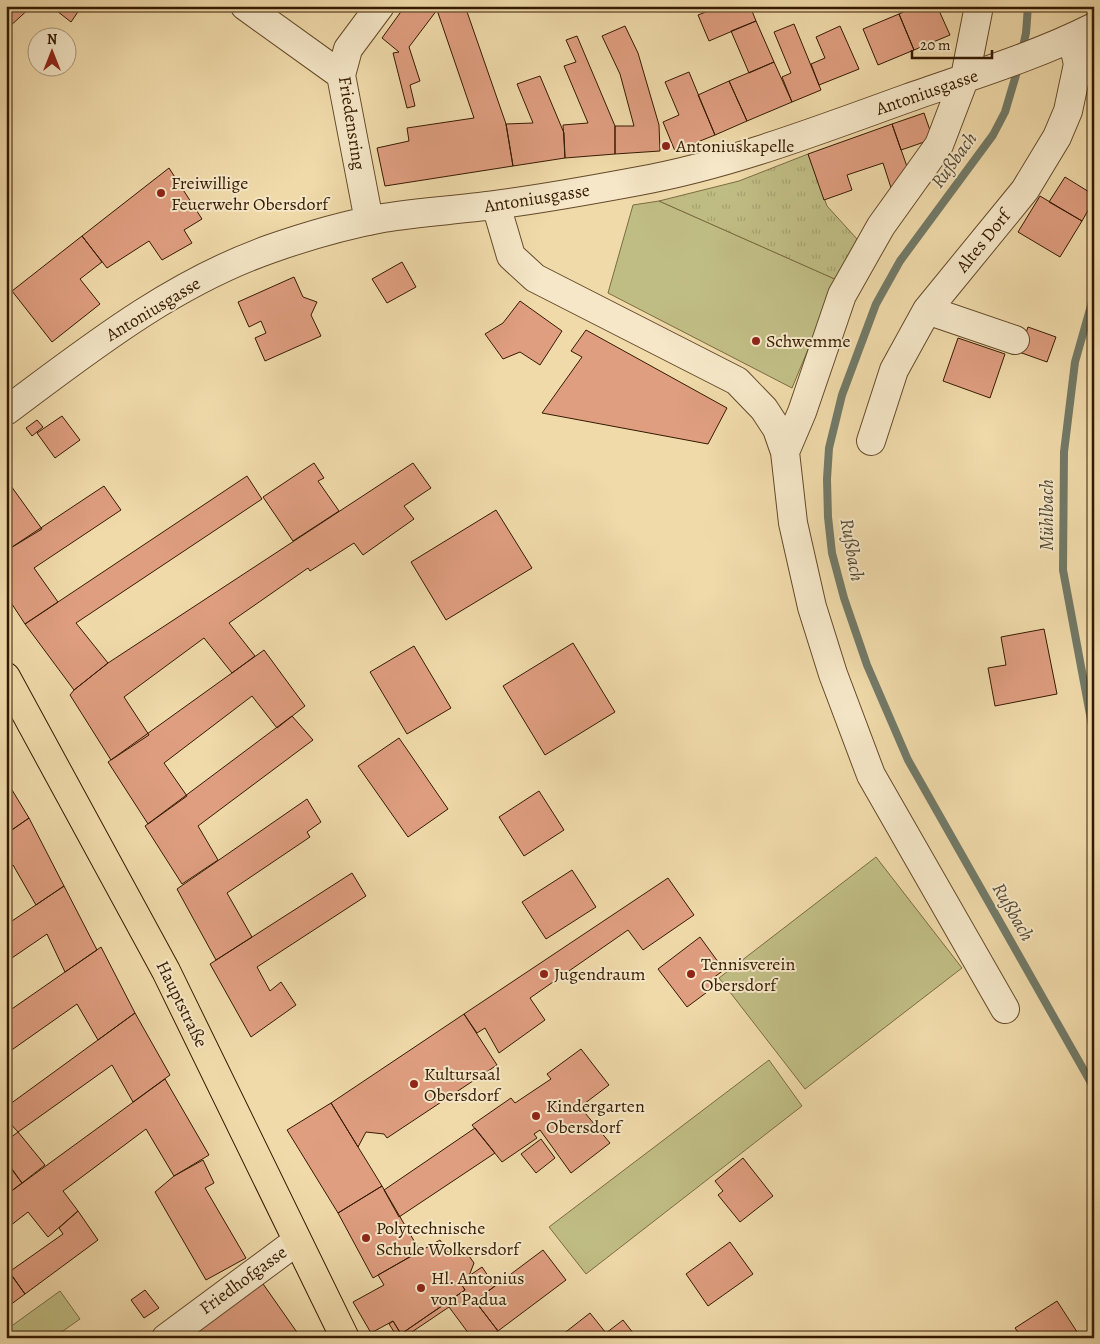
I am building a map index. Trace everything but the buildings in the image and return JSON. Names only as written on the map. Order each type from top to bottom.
[{"type":"main road","name":"Hauptstraße","points":[[6,677],[166,971],[346,1338]]},
{"type":"street","points":[[245,6],[341,75]]},
{"type":"street","name":"Friedensring","points":[[368,221],[341,75],[348,49],[380,6]]},
{"type":"street","points":[[785,452],[802,412],[842,296],[881,226],[939,145],[975,74],[979,6]]},
{"type":"street","name":"Antoniusgasse","points":[[6,411],[117,328],[166,298],[216,271],[268,249],[320,232],[368,221],[496,205],[640,181],[700,168],[764,150],[975,74],[1040,53],[1083,32]]},
{"type":"street","name":"Altes Dorf","points":[[870,441],[894,370],[927,310],[1025,190],[1057,137],[1068,111],[1083,32]]},
{"type":"street","points":[[496,205],[511,256],[535,278],[737,382],[764,409],[777,429],[785,452],[793,523],[812,607],[833,674],[871,776],[1005,1010]]},
{"type":"street","points":[[927,310],[1015,340]]},
{"type":"street","name":"Friedhofgasse","points":[[166,1338],[297,1241]]},
{"type":"green space","points":[[808,154],[827,206],[857,239],[837,280],[659,201],[739,181]]},
{"type":"green space","name":"Schwemme","points":[[659,201],[837,280],[792,388],[608,293],[633,205]]},
{"type":"green space","points":[[876,857],[962,968],[805,1089],[719,978]]},
{"type":"green space","points":[[769,1060],[802,1106],[586,1274],[549,1227]]},
{"type":"green space","points":[[60,1291],[80,1319],[53,1338],[6,1338],[6,1330]]},
{"type":"waterway","name":"Rußbach","points":[[1022,51],[1026,33],[1028,6]]},
{"type":"waterway","name":"Rußbach","points":[[1019,65],[1005,112],[993,135],[900,261],[876,304],[842,395],[829,448],[827,479],[828,517],[832,553],[844,598],[867,665],[908,760],[1094,1088]]},
{"type":"waterway","name":"Mühlbach","points":[[1094,295],[1075,362],[1064,452],[1063,570],[1094,736]]},
{"type":"place","name":"Antoniuskapelle","points":[[666,146]]},
{"type":"place","name":"Freiwillige Feuerwehr Obersdorf","points":[[161,193]]},
{"type":"place","name":"Schwemme","points":[[756,341]]},
{"type":"place","name":"Jugendraum","points":[[544,974]]},
{"type":"place","name":"Tennisverein Obersdorf","points":[[691,974]]},
{"type":"place","name":"Kultursaal Obersdorf","points":[[414,1084]]},
{"type":"place","name":"Kindergarten Obersdorf","points":[[536,1116]]},
{"type":"place","name":"Polytechnische Schule Wolkersdorf","points":[[366,1238]]},
{"type":"place","name":"Hl. Antonius von Padua","points":[[421,1288]]}]
